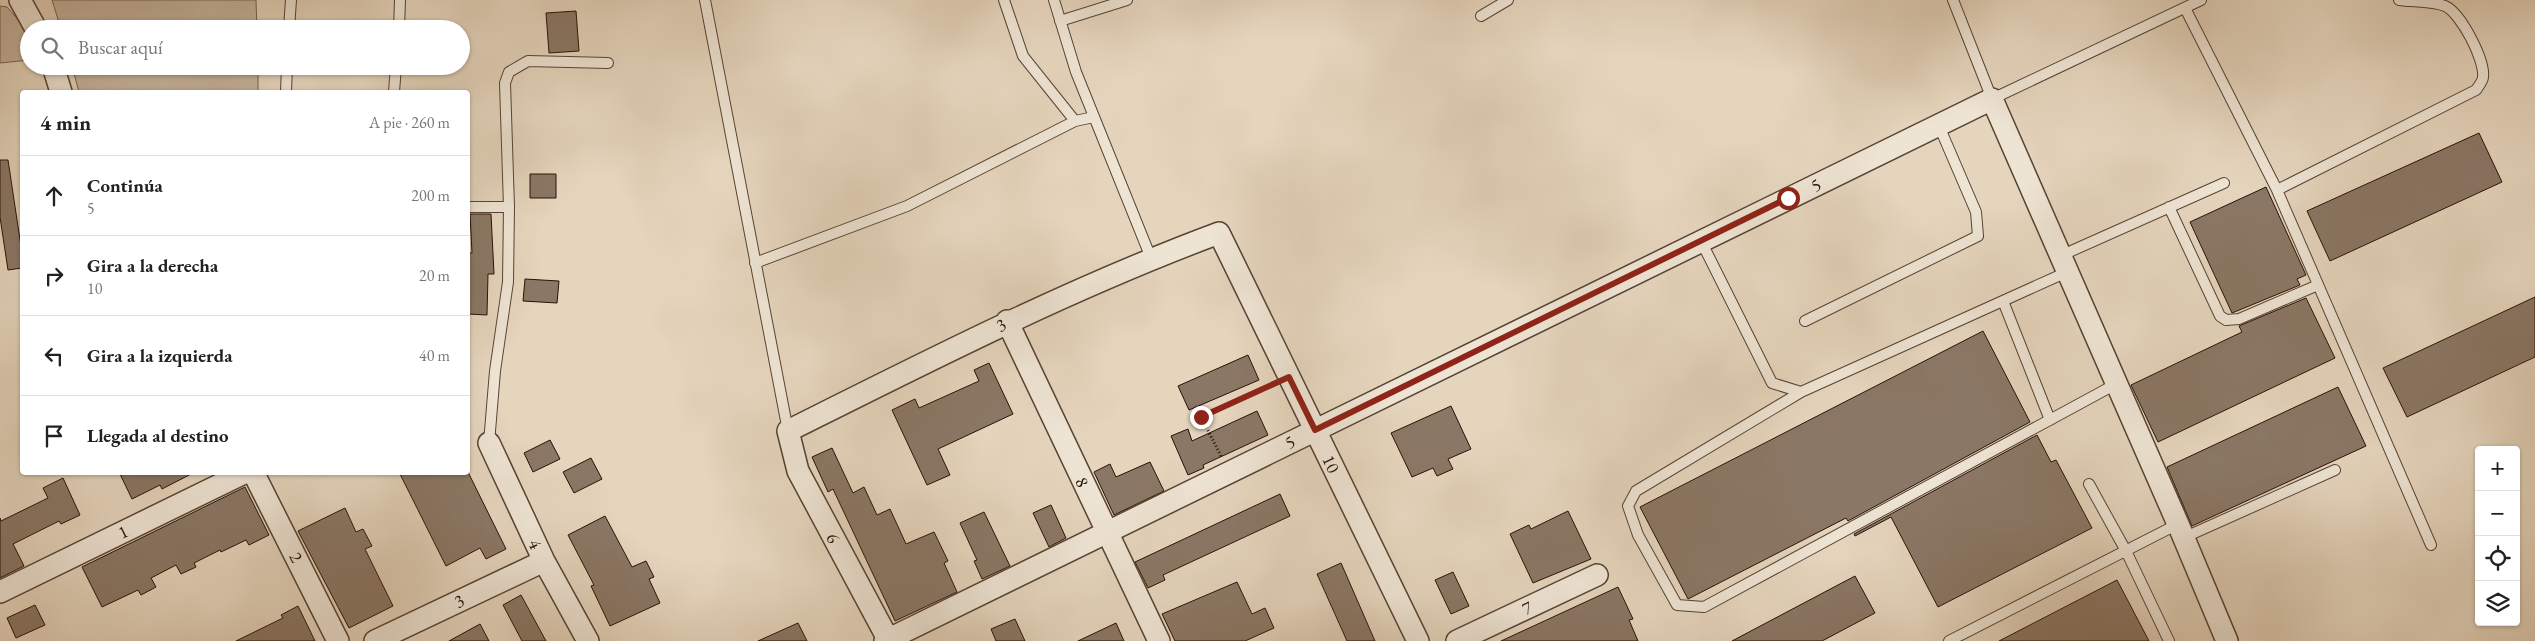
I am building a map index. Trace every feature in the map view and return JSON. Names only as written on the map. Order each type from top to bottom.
[{"type":"street","points":[[20,0],[31,20]]},
{"type":"street","points":[[56,75],[60,90]]},
{"type":"street","points":[[1992,99],[2181,531],[2227,641]]},
{"type":"street","name":"5","points":[[887,640],[1992,99]]},
{"type":"street","name":"3","points":[[788,431],[1008,322],[1151,258],[1219,232]]},
{"type":"street","name":"10","points":[[1219,232],[1418,641]]},
{"type":"street","name":"8","points":[[1008,322],[1158,641]]},
{"type":"street","name":"6","points":[[788,431],[798,471],[887,640]]},
{"type":"street","name":"4","points":[[489,443],[544,562],[588,641]]},
{"type":"street","name":"1","points":[[0,592],[240,475]]},
{"type":"street","name":"2","points":[[255,475],[338,641]]},
{"type":"street","name":"3","points":[[375,641],[544,562]]},
{"type":"street","name":"7","points":[[1458,641],[1598,575]]},
{"type":"lane","points":[[290,20],[291,0]]},
{"type":"lane","points":[[399,20],[400,0]]},
{"type":"lane","points":[[705,0],[788,431]]},
{"type":"lane","points":[[1004,0],[1023,56],[1075,121]]},
{"type":"lane","points":[[1054,0],[1094,117],[1151,258]]},
{"type":"lane","points":[[1060,21],[1127,0]]},
{"type":"lane","points":[[1482,16],[1508,0]]},
{"type":"lane","points":[[1953,0],[1992,99],[2201,0]]},
{"type":"lane","points":[[2277,190],[2476,90],[2483,77],[2480,58],[2471,37],[2456,16],[2446,6],[2399,0]]},
{"type":"lane","points":[[2185,8],[2277,190],[2431,545]]},
{"type":"lane","points":[[489,443],[495,371],[508,282],[505,83],[509,72],[528,61],[608,63]]},
{"type":"lane","points":[[286,90],[287,75]]},
{"type":"lane","points":[[394,90],[395,75]]},
{"type":"lane","points":[[755,263],[907,206],[1075,121],[1094,117]]},
{"type":"lane","points":[[1805,321],[1978,236],[1976,212],[1938,126]]},
{"type":"lane","points":[[2116,384],[1704,607],[1677,605],[1638,536],[1628,506],[1636,491],[1801,392],[2002,301],[2063,264],[2169,207],[2224,183]]},
{"type":"lane","points":[[470,207],[508,207]]},
{"type":"lane","points":[[2169,207],[2220,316],[2226,320],[2239,319],[2318,285]]},
{"type":"lane","points":[[1701,241],[1772,383],[1801,392]]},
{"type":"lane","points":[[2002,301],[2050,420]]},
{"type":"lane","points":[[1949,641],[2126,550],[2181,531],[2335,470]]},
{"type":"lane","points":[[2089,484],[2126,550],[2170,641]]},
{"type":"path","points":[[1229,472],[1201,417],[1289,377]]},
{"type":"shaded area","points":[[52,0],[256,0],[257,20],[58,20]]},
{"type":"shaded area","points":[[0,6],[7,7],[20,22],[20,61],[0,63]]},
{"type":"shaded area","points":[[74,75],[258,75],[258,90],[78,90]]},
{"type":"building","points":[[576,11],[579,51],[549,53],[546,13]]},
{"type":"building","points":[[2479,133],[2502,182],[2330,261],[2307,211]]},
{"type":"building","points":[[0,160],[8,160],[20,240],[20,268],[8,270],[0,217]]},
{"type":"building","points":[[530,174],[556,174],[556,198],[530,198]]},
{"type":"building","points":[[2266,187],[2306,275],[2297,279],[2300,285],[2232,313],[2190,222]]},
{"type":"building","points":[[470,214],[491,214],[494,274],[488,274],[487,315],[470,314],[470,253],[472,253]]},
{"type":"building","points":[[525,279],[559,281],[557,303],[523,301]]},
{"type":"building","points":[[2535,297],[2535,357],[2407,417],[2383,368]]},
{"type":"building","points":[[2306,298],[2335,358],[2158,442],[2131,385],[2242,332],[2239,326]]},
{"type":"building","points":[[1983,331],[2030,422],[1848,521],[1846,518],[1688,599],[1640,507]]},
{"type":"building","points":[[1248,355],[1259,380],[1189,410],[1178,386]]},
{"type":"building","points":[[989,363],[1013,414],[938,449],[950,475],[927,485],[892,410],[915,399],[919,408],[979,381],[974,370]]},
{"type":"building","points":[[2338,387],[2366,446],[2192,526],[2167,467]]},
{"type":"building","points":[[1451,406],[1471,449],[1448,459],[1453,469],[1437,476],[1433,468],[1412,477],[1391,433]]},
{"type":"building","points":[[1257,411],[1268,435],[1203,465],[1204,468],[1188,475],[1171,436],[1188,429],[1192,441]]},
{"type":"building","points":[[2037,435],[2051,462],[2056,460],[2092,528],[1938,607],[1891,517],[1855,536],[1854,534]]},
{"type":"building","points":[[550,440],[560,459],[533,472],[524,453]]},
{"type":"building","points":[[832,448],[853,493],[864,487],[877,515],[890,509],[906,544],[934,532],[948,561],[944,563],[957,592],[895,621],[833,489],[828,492],[812,457]]},
{"type":"building","points":[[591,458],[602,479],[574,493],[563,472]]},
{"type":"building","points":[[1150,462],[1164,491],[1114,515],[1094,472],[1110,464],[1116,477]]},
{"type":"building","points":[[120,475],[189,475],[162,489],[160,485],[132,499]]},
{"type":"building","points":[[400,475],[469,475],[506,549],[486,559],[480,548],[446,566]]},
{"type":"building","points":[[63,478],[80,515],[61,524],[59,521],[13,544],[24,566],[0,578],[0,518],[1,521],[48,498],[43,488]]},
{"type":"building","points":[[245,487],[269,535],[249,545],[246,540],[221,552],[220,550],[194,563],[196,567],[181,574],[176,565],[151,578],[156,587],[141,595],[138,590],[102,607],[82,567]]},
{"type":"building","points":[[1280,494],[1290,516],[1163,575],[1165,580],[1148,588],[1135,562]]},
{"type":"building","points":[[1051,505],[1066,538],[1049,547],[1033,513]]},
{"type":"building","points":[[345,508],[356,532],[363,529],[372,546],[365,549],[393,606],[349,628],[298,531]]},
{"type":"building","points":[[1568,511],[1591,559],[1533,583],[1510,534],[1529,525],[1531,529]]},
{"type":"building","points":[[984,512],[1010,566],[982,579],[974,561],[977,560],[960,523]]},
{"type":"building","points":[[605,516],[632,567],[646,561],[654,577],[649,579],[660,603],[610,626],[591,586],[594,585],[568,535]]},
{"type":"building","points":[[1341,563],[1375,641],[1347,641],[1317,574]]},
{"type":"building","points":[[1453,572],[1469,606],[1451,614],[1435,580]]},
{"type":"building","points":[[1855,576],[1875,613],[1822,641],[1732,641]]},
{"type":"building","points":[[2117,580],[2149,641],[1999,641]]},
{"type":"building","points":[[1237,582],[1252,614],[1265,608],[1274,628],[1245,641],[1175,641],[1162,614]]},
{"type":"building","points":[[1618,587],[1633,619],[1629,620],[1638,641],[1501,641]]},
{"type":"building","points":[[521,595],[546,641],[522,641],[503,605]]},
{"type":"building","points":[[35,605],[45,625],[16,638],[7,618]]},
{"type":"building","points":[[298,606],[315,641],[236,641],[283,618],[281,615]]},
{"type":"building","points":[[1015,619],[1025,641],[996,641],[991,629]]},
{"type":"building","points":[[798,623],[807,641],[758,641]]},
{"type":"building","points":[[1116,623],[1124,641],[1078,641]]},
{"type":"building","points":[[480,624],[489,641],[449,641]]},
{"type":"route","points":[[1201,417],[1289,377],[1315,430],[1788,198]]}]
